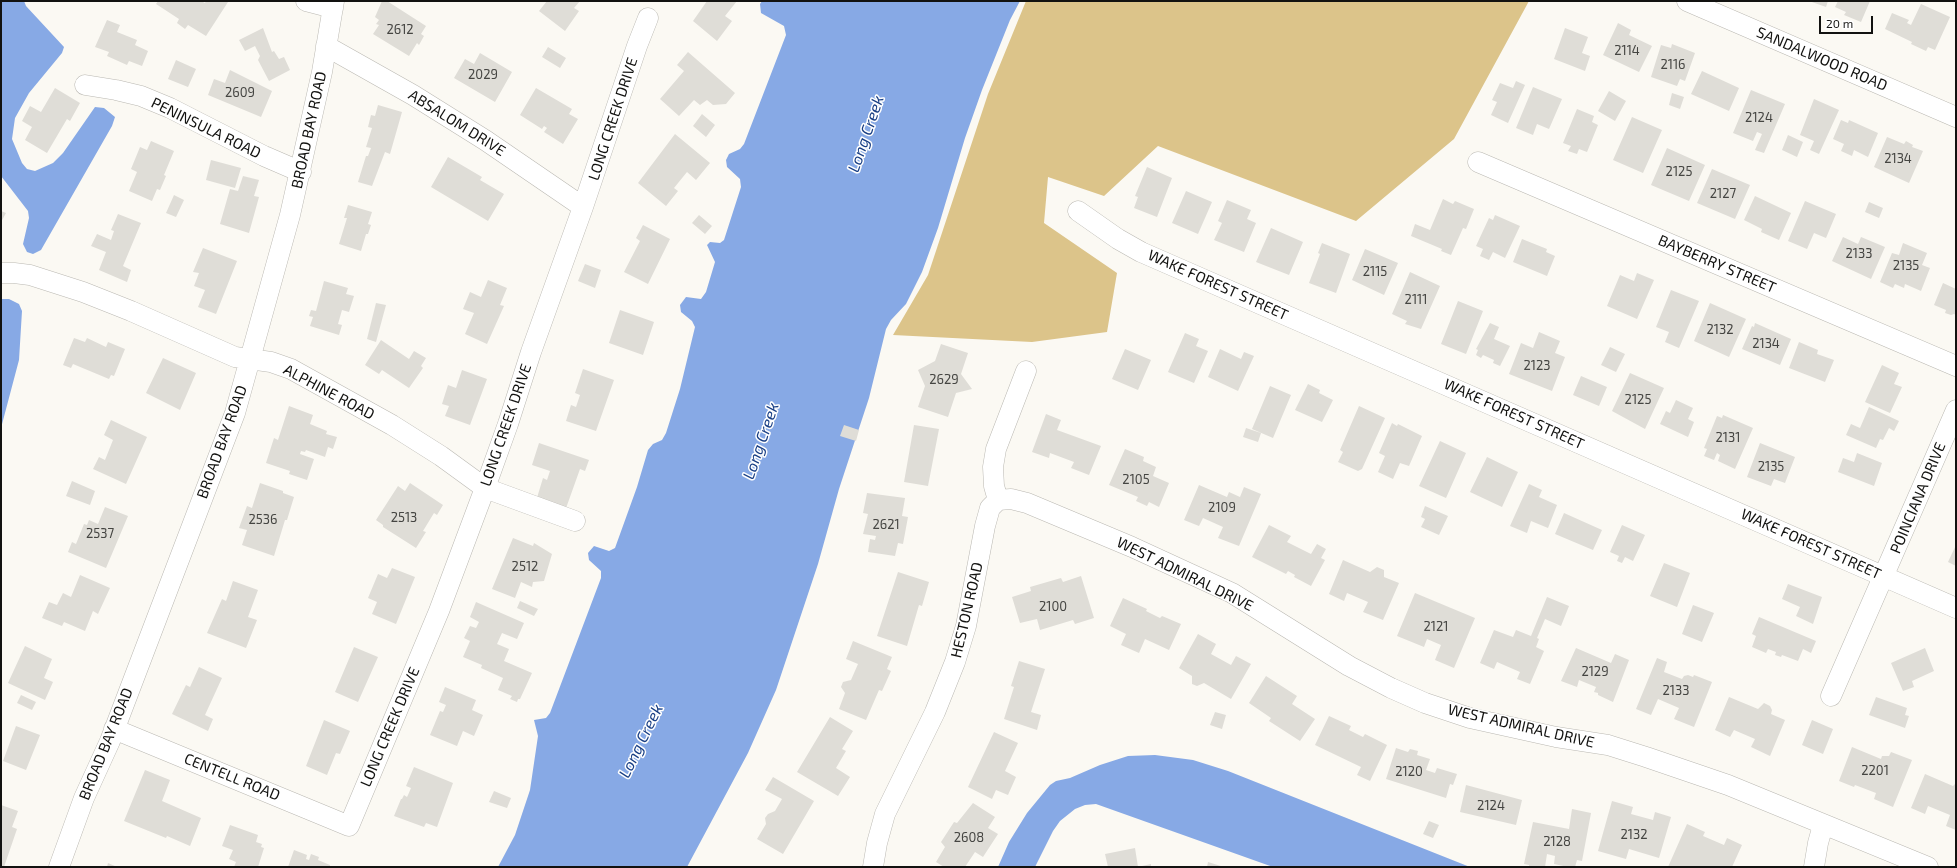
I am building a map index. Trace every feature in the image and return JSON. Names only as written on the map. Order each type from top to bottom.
[{"type":"street","points":[[306,1],[334,4]]},
{"type":"street","name":"SANDALWOOD ROAD","points":[[1687,1],[1956,117]]},
{"type":"street","name":"BROAD BAY ROAD","points":[[59,867],[84,798],[114,728],[235,413],[251,360],[301,172],[334,4]]},
{"type":"street","name":"LONG CREEK DRIVE","points":[[349,826],[439,611],[485,488],[508,424],[530,352],[583,207],[637,46],[648,18]]},
{"type":"street","name":"ABSALOM DRIVE","points":[[326,46],[412,95],[478,136],[583,207]]},
{"type":"street","name":"PENINSULA ROAD","points":[[85,85],[141,96],[163,105],[264,156],[301,172]]},
{"type":"street","name":"BAYBERRY STREET","points":[[1478,162],[1956,366]]},
{"type":"street","name":"WAKE FOREST STREET","points":[[1078,211],[1118,239],[1141,252],[1956,608]]},
{"type":"street","name":"ALPHINE ROAD","points":[[1,273],[30,275],[83,292],[131,311],[235,357],[271,362],[304,377],[392,425],[441,456],[485,488],[575,521]]},
{"type":"street","points":[[998,500],[994,486],[993,467],[996,449],[1026,371]]},
{"type":"street","name":"POINCIANA DRIVE","points":[[1832,696],[1956,410]]},
{"type":"street","name":"WEST ADMIRAL DRIVE","points":[[998,500],[1011,499],[1026,503],[1132,547],[1232,593],[1350,666],[1391,688],[1425,703],[1470,718],[1556,737],[1616,748],[1728,785],[1928,867]]},
{"type":"street","name":"HESTON ROAD","points":[[873,867],[877,842],[885,814],[935,712],[956,662],[966,626],[984,526],[990,508],[998,500]]},
{"type":"street","name":"CENTELL ROAD","points":[[114,728],[349,826]]},
{"type":"street","points":[[1814,867],[1818,842],[1823,825]]},
{"type":"shaded area","points":[[1026,1],[1529,1],[1454,139],[1356,221],[1158,146],[1104,196],[1048,177],[1044,223],[1117,273],[1107,332],[1032,342],[893,335],[928,275],[988,94]]},
{"type":"water","points":[[1,1],[24,1],[26,6],[64,47],[62,53],[29,93],[15,118],[12,139],[22,163],[27,169],[35,171],[53,163],[63,153],[95,107],[104,108],[115,117],[112,126],[41,250],[33,254],[27,252],[23,244],[29,218],[28,211],[1,176]]},
{"type":"water","name":"Long Creek","points":[[762,1],[1020,1],[1010,20],[982,90],[965,138],[938,228],[922,272],[906,304],[891,320],[886,329],[869,398],[839,489],[818,564],[776,690],[748,753],[687,867],[498,867],[515,835],[530,790],[538,736],[534,720],[546,718],[550,713],[601,578],[601,571],[589,560],[588,553],[594,546],[609,551],[615,548],[637,487],[648,450],[653,444],[662,440],[666,433],[680,389],[695,327],[692,321],[681,312],[680,305],[686,297],[701,299],[706,292],[715,262],[707,245],[710,242],[720,243],[724,240],[741,187],[740,179],[727,167],[726,160],[729,154],[740,149],[744,144],[786,35],[784,26],[761,13],[760,4]]},
{"type":"water","points":[[1,299],[9,299],[19,304],[22,311],[19,360],[1,428]]},
{"type":"water","points":[[1155,755],[1193,760],[1228,771],[1470,867],[1273,867],[1096,804],[1085,805],[1075,809],[1060,821],[1053,831],[1035,867],[998,867],[1009,842],[1027,813],[1050,785],[1056,781],[1070,778],[1100,765],[1128,756]]},
{"type":"building","points":[[158,1],[201,1],[205,3],[206,1],[228,2],[206,36],[188,25],[185,29],[177,23],[179,19],[156,4]]},
{"type":"building","points":[[382,1],[387,1],[426,26],[421,34],[424,36],[419,45],[417,43],[409,56],[373,34],[379,25],[376,24],[379,20],[375,17]]},
{"type":"building","points":[[547,1],[580,1],[574,8],[579,11],[565,31],[539,11]]},
{"type":"building","points":[[707,1],[737,1],[725,16],[732,21],[717,41],[693,21]]},
{"type":"building","points":[[1809,1],[1828,1],[1826,7]]},
{"type":"building","points":[[1838,1],[1870,1],[1861,22],[1844,15],[1846,12],[1835,7]]},
{"type":"building","points":[[1921,4],[1950,17],[1935,50],[1928,47],[1926,51],[1911,44],[1912,42],[1885,29],[1892,13],[1909,20],[1907,23],[1911,25]]},
{"type":"building","points":[[107,20],[120,25],[117,32],[137,40],[135,45],[148,51],[142,66],[129,61],[127,65],[107,56],[109,52],[95,47]]},
{"type":"building","points":[[1618,23],[1631,30],[1629,35],[1652,46],[1639,72],[1603,55]]},
{"type":"building","points":[[263,28],[272,52],[274,51],[279,59],[284,57],[290,70],[269,81],[258,60],[260,56],[255,46],[245,51],[239,40]]},
{"type":"building","points":[[1565,28],[1588,37],[1582,53],[1590,56],[1585,71],[1554,59]]},
{"type":"building","points":[[1672,44],[1695,53],[1685,81],[1680,79],[1677,86],[1651,77],[1661,45],[1671,48]]},
{"type":"building","points":[[548,47],[566,58],[560,68],[542,57]]},
{"type":"building","points":[[688,52],[735,93],[726,104],[713,105],[707,100],[700,105],[694,100],[679,116],[660,99],[684,71],[677,65]]},
{"type":"building","points":[[480,53],[512,72],[495,102],[454,78],[465,59],[474,64]]},
{"type":"building","points":[[176,60],[196,69],[188,87],[168,79]]},
{"type":"building","points":[[230,70],[272,91],[261,117],[208,95],[214,79],[225,83]]},
{"type":"building","points":[[1702,71],[1739,88],[1729,111],[1691,94]]},
{"type":"building","points":[[1516,81],[1525,85],[1508,123],[1491,115],[1497,102],[1492,100],[1500,83],[1513,88]]},
{"type":"building","points":[[1533,87],[1562,99],[1549,129],[1537,124],[1533,135],[1516,128]]},
{"type":"building","points":[[55,88],[80,103],[70,121],[67,119],[47,153],[25,140],[32,127],[22,121],[30,106],[41,112]]},
{"type":"building","points":[[536,88],[572,109],[569,114],[578,119],[563,144],[544,132],[547,128],[544,126],[542,129],[520,115]]},
{"type":"building","points":[[1751,90],[1785,104],[1764,153],[1755,150],[1762,134],[1757,132],[1753,141],[1733,133]]},
{"type":"building","points":[[1609,91],[1626,101],[1615,121],[1598,111]]},
{"type":"building","points":[[1672,93],[1684,97],[1680,109],[1669,105]]},
{"type":"building","points":[[1814,99],[1839,110],[1819,154],[1810,150],[1814,141],[1800,135]]},
{"type":"building","points":[[378,105],[402,112],[390,154],[385,152],[372,186],[358,182],[366,156],[368,156],[371,148],[366,147],[372,128],[368,127],[371,115],[375,116]]},
{"type":"building","points":[[1577,109],[1594,116],[1592,122],[1598,125],[1587,152],[1579,149],[1577,154],[1568,151],[1571,146],[1563,143]]},
{"type":"building","points":[[702,114],[715,125],[706,137],[693,126]]},
{"type":"building","points":[[1632,117],[1662,130],[1643,173],[1613,160]]},
{"type":"building","points":[[1841,120],[1848,123],[1849,120],[1878,133],[1868,157],[1854,150],[1852,156],[1841,151],[1844,144],[1833,139]]},
{"type":"building","points":[[675,134],[710,163],[696,180],[687,172],[674,188],[678,191],[666,206],[638,183]]},
{"type":"building","points":[[1788,135],[1803,142],[1797,157],[1782,150]]},
{"type":"building","points":[[1887,137],[1904,144],[1906,141],[1913,145],[1912,147],[1923,151],[1909,183],[1874,167]]},
{"type":"building","points":[[151,141],[174,151],[164,175],[166,176],[160,190],[157,189],[152,201],[129,191],[137,172],[131,169],[140,147],[147,150]]},
{"type":"building","points":[[1667,148],[1705,165],[1689,201],[1651,185]]},
{"type":"building","points":[[448,157],[482,177],[480,180],[504,194],[488,221],[431,187]]},
{"type":"building","points":[[211,160],[241,168],[235,188],[206,180]]},
{"type":"building","points":[[1147,167],[1172,178],[1157,217],[1134,208],[1138,197],[1135,196]]},
{"type":"building","points":[[1712,169],[1750,185],[1735,219],[1697,203]]},
{"type":"building","points":[[243,176],[259,180],[254,196],[259,197],[249,233],[220,224],[230,189],[238,191]]},
{"type":"building","points":[[1186,191],[1212,202],[1198,234],[1172,223]]},
{"type":"building","points":[[174,195],[184,200],[176,217],[166,213]]},
{"type":"building","points":[[1755,196],[1791,213],[1779,240],[1761,232],[1762,229],[1744,220]]},
{"type":"building","points":[[1443,199],[1453,204],[1455,201],[1474,209],[1466,229],[1463,228],[1451,255],[1441,251],[1442,249],[1411,236],[1415,224],[1430,230]]},
{"type":"building","points":[[1227,200],[1251,210],[1247,219],[1256,223],[1244,252],[1214,240],[1222,223],[1218,221]]},
{"type":"building","points":[[1805,201],[1836,214],[1826,238],[1814,233],[1807,249],[1788,241]]},
{"type":"building","points":[[1869,202],[1883,208],[1879,218],[1865,212]]},
{"type":"building","points":[[348,205],[372,212],[368,224],[371,225],[368,234],[366,234],[361,251],[339,244],[347,218],[344,218]]},
{"type":"building","points":[[1,211],[6,213],[1,222]]},
{"type":"building","points":[[118,214],[141,223],[123,266],[131,270],[127,282],[99,270],[106,252],[91,246],[97,234],[111,240],[114,231],[111,230]]},
{"type":"building","points":[[699,215],[712,226],[705,234],[692,223]]},
{"type":"building","points":[[1495,215],[1520,226],[1505,258],[1493,252],[1489,260],[1480,256],[1483,249],[1476,246],[1489,218],[1493,220]]},
{"type":"building","points":[[643,225],[670,239],[648,284],[624,272],[640,241],[636,238]]},
{"type":"building","points":[[1271,228],[1303,242],[1289,275],[1256,262]]},
{"type":"building","points":[[1843,237],[1858,244],[1861,237],[1885,247],[1871,279],[1832,261]]},
{"type":"building","points":[[1522,239],[1547,249],[1546,252],[1555,256],[1547,276],[1513,262]]},
{"type":"building","points":[[1322,243],[1350,254],[1336,293],[1309,283],[1320,254],[1318,253]]},
{"type":"building","points":[[1903,243],[1927,253],[1922,265],[1930,268],[1921,291],[1905,284],[1904,288],[1895,284],[1893,288],[1880,282],[1892,253],[1899,255]]},
{"type":"building","points":[[203,248],[237,261],[216,314],[198,307],[205,290],[194,286],[199,273],[193,272]]},
{"type":"building","points":[[1365,249],[1398,263],[1384,295],[1352,280]]},
{"type":"building","points":[[585,264],[601,270],[595,288],[578,281]]},
{"type":"building","points":[[1410,272],[1440,286],[1421,329],[1405,324],[1407,321],[1392,314]]},
{"type":"building","points":[[1637,273],[1654,280],[1637,319],[1607,306],[1620,275],[1634,281]]},
{"type":"building","points":[[488,280],[507,288],[500,305],[504,306],[487,344],[465,334],[474,313],[463,309],[470,292],[481,297]]},
{"type":"building","points":[[324,281],[348,288],[346,294],[354,296],[349,312],[342,310],[338,324],[342,325],[339,335],[310,326],[313,317],[309,316],[311,310],[316,311]]},
{"type":"building","points":[[1943,283],[1956,289],[1956,315],[1945,313],[1946,310],[1934,305]]},
{"type":"building","points":[[1671,290],[1699,301],[1679,348],[1665,342],[1669,332],[1656,327]]},
{"type":"building","points":[[1458,301],[1483,311],[1466,354],[1441,344]]},
{"type":"building","points":[[376,303],[386,305],[376,342],[367,339]]},
{"type":"building","points":[[1710,303],[1746,319],[1729,357],[1694,341]]},
{"type":"building","points":[[620,310],[654,322],[643,355],[609,343]]},
{"type":"building","points":[[1490,323],[1499,327],[1494,339],[1510,346],[1500,366],[1493,363],[1494,360],[1483,355],[1481,358],[1476,355],[1478,350],[1476,349]]},
{"type":"building","points":[[1755,323],[1791,339],[1780,365],[1742,349],[1752,326],[1754,327]]},
{"type":"building","points":[[1539,332],[1560,341],[1555,353],[1565,357],[1552,391],[1509,374],[1521,343],[1533,348]]},
{"type":"building","points":[[1185,333],[1199,339],[1196,346],[1208,351],[1194,383],[1168,372]]},
{"type":"building","points":[[74,338],[85,342],[87,338],[106,347],[108,342],[125,349],[114,376],[111,375],[109,379],[73,364],[71,368],[63,365]]},
{"type":"building","points":[[381,340],[409,359],[414,351],[426,358],[421,366],[423,368],[409,388],[382,370],[379,374],[365,365]]},
{"type":"building","points":[[1799,342],[1818,350],[1817,354],[1834,360],[1825,382],[1789,368]]},
{"type":"building","points":[[941,344],[968,353],[961,374],[972,389],[956,393],[948,417],[918,407],[925,386],[918,370],[935,361]]},
{"type":"building","points":[[1610,347],[1625,354],[1616,372],[1601,365]]},
{"type":"building","points":[[1125,349],[1151,360],[1138,390],[1112,379]]},
{"type":"building","points":[[1220,349],[1241,359],[1244,352],[1254,356],[1238,391],[1208,377]]},
{"type":"building","points":[[163,358],[196,373],[180,410],[146,393]]},
{"type":"building","points":[[1882,365],[1899,373],[1894,384],[1902,387],[1890,413],[1865,402]]},
{"type":"building","points":[[583,369],[614,380],[596,431],[566,421],[571,405],[576,407],[580,395],[575,393]]},
{"type":"building","points":[[462,370],[487,379],[470,425],[445,416],[449,406],[442,404],[448,385],[456,388]]},
{"type":"building","points":[[1630,373],[1664,388],[1645,429],[1612,411]]},
{"type":"building","points":[[1581,376],[1607,387],[1599,406],[1573,395]]},
{"type":"building","points":[[1308,384],[1320,390],[1319,393],[1333,400],[1322,422],[1295,410]]},
{"type":"building","points":[[1270,386],[1291,395],[1273,438],[1252,429]]},
{"type":"building","points":[[1676,400],[1693,408],[1688,419],[1694,422],[1688,437],[1660,424],[1666,411],[1670,413]]},
{"type":"building","points":[[289,406],[313,415],[310,424],[327,431],[326,434],[337,437],[333,449],[328,447],[325,457],[306,450],[305,452],[301,451],[300,454],[314,459],[307,480],[289,474],[290,471],[266,463],[274,438],[278,440]]},
{"type":"building","points":[[1359,406],[1385,418],[1362,469],[1358,471],[1338,462],[1343,452],[1340,450]]},
{"type":"building","points":[[1869,407],[1899,421],[1894,431],[1889,428],[1883,440],[1880,439],[1876,448],[1846,435],[1851,424],[1860,428]]},
{"type":"building","points":[[1046,414],[1061,420],[1057,430],[1101,446],[1089,475],[1071,468],[1074,462],[1050,453],[1049,458],[1032,452]]},
{"type":"building","points":[[1723,415],[1753,428],[1735,469],[1718,461],[1720,455],[1717,453],[1714,460],[1704,456],[1707,449],[1704,448],[1717,416],[1722,418]]},
{"type":"building","points":[[111,420],[147,437],[126,484],[93,469],[99,457],[105,460],[113,440],[104,435]]},
{"type":"building","points":[[1392,423],[1397,426],[1398,424],[1422,436],[1409,466],[1400,463],[1393,479],[1378,472],[1385,456],[1379,453]]},
{"type":"building","points":[[844,425],[859,430],[856,441],[840,436]]},
{"type":"building","points":[[914,425],[939,429],[928,486],[904,482]]},
{"type":"building","points":[[1246,428],[1261,433],[1258,442],[1243,437]]},
{"type":"building","points":[[1440,441],[1466,453],[1446,498],[1419,486]]},
{"type":"building","points":[[539,443],[589,460],[585,471],[580,469],[565,511],[536,501],[543,478],[547,480],[550,471],[532,465]]},
{"type":"building","points":[[1760,443],[1795,457],[1785,483],[1774,479],[1771,486],[1747,477]]},
{"type":"building","points":[[1125,449],[1144,457],[1143,461],[1156,467],[1153,476],[1169,483],[1159,507],[1149,502],[1147,506],[1136,501],[1138,497],[1109,485]]},
{"type":"building","points":[[1857,453],[1882,463],[1874,486],[1838,472],[1843,458],[1854,462]]},
{"type":"building","points":[[1487,457],[1518,472],[1502,507],[1470,492]]},
{"type":"building","points":[[72,481],[95,491],[90,505],[66,496]]},
{"type":"building","points":[[260,483],[283,491],[283,493],[294,497],[274,556],[242,545],[247,530],[239,528],[247,506],[252,508]]},
{"type":"building","points":[[410,483],[443,505],[437,515],[434,513],[423,531],[426,532],[416,548],[383,527],[383,525],[376,520],[398,486],[405,491]]},
{"type":"building","points":[[1529,484],[1542,490],[1539,497],[1557,505],[1548,528],[1531,521],[1527,533],[1510,526]]},
{"type":"building","points":[[1199,485],[1227,497],[1229,492],[1240,497],[1244,487],[1261,494],[1239,546],[1218,538],[1223,527],[1203,518],[1199,526],[1184,520]]},
{"type":"building","points":[[867,493],[905,498],[902,516],[908,517],[903,544],[898,543],[895,556],[868,552],[870,539],[875,540],[876,536],[863,534],[868,514],[863,513]]},
{"type":"building","points":[[1425,506],[1448,516],[1439,535],[1421,527],[1425,519],[1421,517]]},
{"type":"building","points":[[105,507],[128,516],[106,568],[68,552],[72,542],[76,544],[84,524],[87,525],[89,520],[98,524]]},
{"type":"building","points":[[1564,513],[1602,530],[1593,550],[1555,534]]},
{"type":"building","points":[[1269,525],[1291,536],[1287,542],[1311,554],[1317,544],[1326,549],[1321,558],[1325,560],[1311,586],[1294,577],[1295,575],[1288,571],[1286,574],[1252,557]]},
{"type":"building","points":[[1622,525],[1645,535],[1633,561],[1625,557],[1622,563],[1617,561],[1619,556],[1610,552]]},
{"type":"building","points":[[513,538],[533,546],[534,543],[552,554],[544,581],[533,582],[532,587],[521,582],[515,598],[492,589]]},
{"type":"building","points":[[1956,545],[1956,566],[1948,562]]},
{"type":"building","points":[[1343,560],[1370,572],[1377,567],[1384,570],[1384,577],[1399,583],[1383,620],[1363,612],[1368,602],[1347,593],[1344,601],[1329,594]]},
{"type":"building","points":[[1664,563],[1690,573],[1677,607],[1650,596]]},
{"type":"building","points":[[392,568],[415,577],[396,624],[372,614],[377,602],[368,598],[378,574],[387,578]]},
{"type":"building","points":[[898,572],[929,582],[922,606],[919,605],[907,646],[877,636]]},
{"type":"building","points":[[80,575],[110,588],[98,614],[93,611],[85,631],[64,622],[62,626],[42,618],[49,602],[57,605],[63,593],[71,597]]},
{"type":"building","points":[[1081,576],[1094,618],[1075,624],[1073,620],[1040,630],[1037,619],[1020,623],[1012,597],[1031,591],[1030,587],[1061,578],[1063,582]]},
{"type":"building","points":[[233,581],[258,590],[248,617],[257,620],[246,648],[207,633],[222,599],[226,601]]},
{"type":"building","points":[[1788,584],[1822,597],[1813,624],[1796,616],[1800,607],[1782,599]]},
{"type":"building","points":[[1415,593],[1475,618],[1454,668],[1435,660],[1441,645],[1427,639],[1424,647],[1397,636]]},
{"type":"building","points":[[1547,597],[1569,606],[1561,626],[1545,619],[1537,638],[1539,639],[1536,647],[1544,651],[1530,684],[1517,679],[1520,672],[1497,662],[1494,669],[1480,663],[1494,630],[1513,637],[1516,630],[1531,636]]},
{"type":"building","points":[[1123,598],[1147,609],[1146,611],[1160,618],[1162,616],[1181,624],[1169,650],[1145,639],[1139,653],[1121,645],[1126,634],[1110,626]]},
{"type":"building","points":[[520,601],[538,609],[534,616],[517,608]]},
{"type":"building","points":[[476,602],[524,623],[517,639],[502,633],[497,644],[509,649],[504,661],[532,673],[520,699],[518,699],[517,702],[510,699],[512,696],[498,690],[503,678],[481,668],[482,665],[463,657],[470,641],[464,638],[470,626],[476,628],[479,622],[470,617]]},
{"type":"building","points":[[1693,605],[1714,613],[1702,642],[1682,634]]},
{"type":"building","points":[[1759,617],[1816,641],[1811,653],[1803,649],[1798,661],[1782,655],[1781,657],[1775,655],[1776,652],[1768,649],[1766,653],[1752,647],[1756,636],[1752,634]]},
{"type":"building","points":[[1198,634],[1216,644],[1211,654],[1231,665],[1236,656],[1251,664],[1231,699],[1204,683],[1197,686],[1192,684],[1192,676],[1179,668]]},
{"type":"building","points":[[853,641],[892,657],[887,669],[891,671],[882,691],[879,690],[866,720],[839,709],[845,693],[841,687],[843,682],[851,680],[858,664],[846,659]]},
{"type":"building","points":[[25,646],[52,659],[44,678],[53,682],[45,700],[8,683]]},
{"type":"building","points":[[354,647],[378,657],[358,702],[335,692]]},
{"type":"building","points":[[1576,648],[1611,663],[1615,654],[1629,660],[1613,702],[1594,692],[1596,687],[1579,680],[1577,687],[1561,681]]},
{"type":"building","points":[[1925,648],[1934,671],[1912,681],[1914,687],[1903,691],[1891,663]]},
{"type":"building","points":[[1657,658],[1667,662],[1664,672],[1682,679],[1684,676],[1688,675],[1693,677],[1694,675],[1712,682],[1694,727],[1674,719],[1679,708],[1658,699],[1651,715],[1636,709]]},
{"type":"building","points":[[1019,661],[1045,669],[1031,712],[1041,715],[1037,730],[1004,719],[1014,687],[1011,686]]},
{"type":"building","points":[[199,667],[222,678],[205,715],[213,719],[208,731],[172,714],[186,685],[190,687]]},
{"type":"building","points":[[1266,676],[1297,696],[1292,704],[1315,719],[1300,741],[1269,721],[1271,718],[1249,703]]},
{"type":"building","points":[[445,687],[476,700],[472,710],[483,715],[474,736],[463,731],[457,746],[430,735],[440,711],[443,712],[446,705],[439,702]]},
{"type":"building","points":[[21,695],[36,702],[32,710],[17,703]]},
{"type":"building","points":[[1729,697],[1758,709],[1764,703],[1770,706],[1772,710],[1771,714],[1785,720],[1770,756],[1751,747],[1755,739],[1734,730],[1730,737],[1715,730]]},
{"type":"building","points":[[1876,697],[1907,708],[1905,715],[1909,716],[1905,728],[1869,715]]},
{"type":"building","points":[[1215,712],[1226,715],[1222,729],[1210,725]]},
{"type":"building","points":[[1329,716],[1351,726],[1349,730],[1363,737],[1365,734],[1387,745],[1370,781],[1357,775],[1361,767],[1315,745]]},
{"type":"building","points":[[830,717],[853,731],[842,749],[846,751],[836,768],[850,777],[838,796],[797,772]]},
{"type":"building","points":[[324,720],[350,731],[340,754],[336,753],[327,775],[306,766]]},
{"type":"building","points":[[1812,720],[1833,729],[1823,754],[1802,745]]},
{"type":"building","points":[[16,726],[40,735],[26,770],[3,761]]},
{"type":"building","points":[[994,732],[1018,743],[1005,771],[1016,777],[1008,795],[996,790],[992,799],[968,787]]},
{"type":"building","points":[[1852,747],[1881,759],[1882,756],[1889,756],[1891,752],[1912,760],[1893,807],[1874,799],[1876,793],[1839,781]]},
{"type":"building","points":[[1396,748],[1408,752],[1410,749],[1418,751],[1417,755],[1430,759],[1426,770],[1435,773],[1437,768],[1457,774],[1453,785],[1450,784],[1446,798],[1386,779]]},
{"type":"building","points":[[414,767],[453,783],[437,827],[426,823],[424,827],[394,816],[401,799],[404,795],[407,797],[411,788],[406,786]]},
{"type":"building","points":[[145,770],[170,780],[162,801],[201,818],[190,846],[167,836],[166,838],[124,821]]},
{"type":"building","points":[[1925,774],[1953,786],[1956,783],[1956,830],[1946,826],[1950,815],[1928,806],[1925,814],[1911,808]]},
{"type":"building","points":[[773,777],[814,801],[783,854],[757,839],[766,824],[765,818],[768,814],[775,811],[782,799],[765,790]]},
{"type":"building","points":[[1466,785],[1522,800],[1516,825],[1460,812]]},
{"type":"building","points":[[494,791],[511,798],[507,808],[489,802]]},
{"type":"building","points":[[1612,801],[1633,807],[1631,814],[1653,820],[1655,812],[1671,817],[1659,858],[1629,849],[1626,859],[1598,851]]},
{"type":"building","points":[[973,803],[995,817],[988,828],[998,834],[983,857],[975,852],[965,867],[944,867],[936,862],[945,847],[941,842],[954,822],[957,823]]},
{"type":"building","points":[[1,805],[18,811],[12,827],[17,829],[4,867],[1,867]]},
{"type":"building","points":[[1572,809],[1591,813],[1582,861],[1577,860],[1575,867],[1568,867],[1554,864],[1555,856],[1547,854],[1545,867],[1529,867],[1529,865],[1524,864],[1533,822],[1569,829]]},
{"type":"building","points":[[1429,821],[1439,825],[1433,838],[1423,834]]},
{"type":"building","points":[[1687,824],[1705,832],[1703,836],[1724,845],[1727,838],[1742,845],[1732,867],[1668,867]]},
{"type":"building","points":[[230,825],[258,835],[256,842],[262,844],[261,847],[264,848],[258,867],[234,867],[236,862],[229,859],[233,850],[222,846]]},
{"type":"building","points":[[1135,848],[1138,867],[1108,867],[1105,854]]},
{"type":"building","points":[[294,850],[307,855],[306,859],[309,860],[311,854],[319,857],[318,860],[330,865],[330,867],[288,867]]},
{"type":"building","points":[[1208,862],[1224,867],[1207,867]]},
{"type":"building","points":[[108,863],[117,867],[107,867]]},
{"type":"building","points":[[1151,864],[1151,867],[1142,867],[1142,866]]}]
